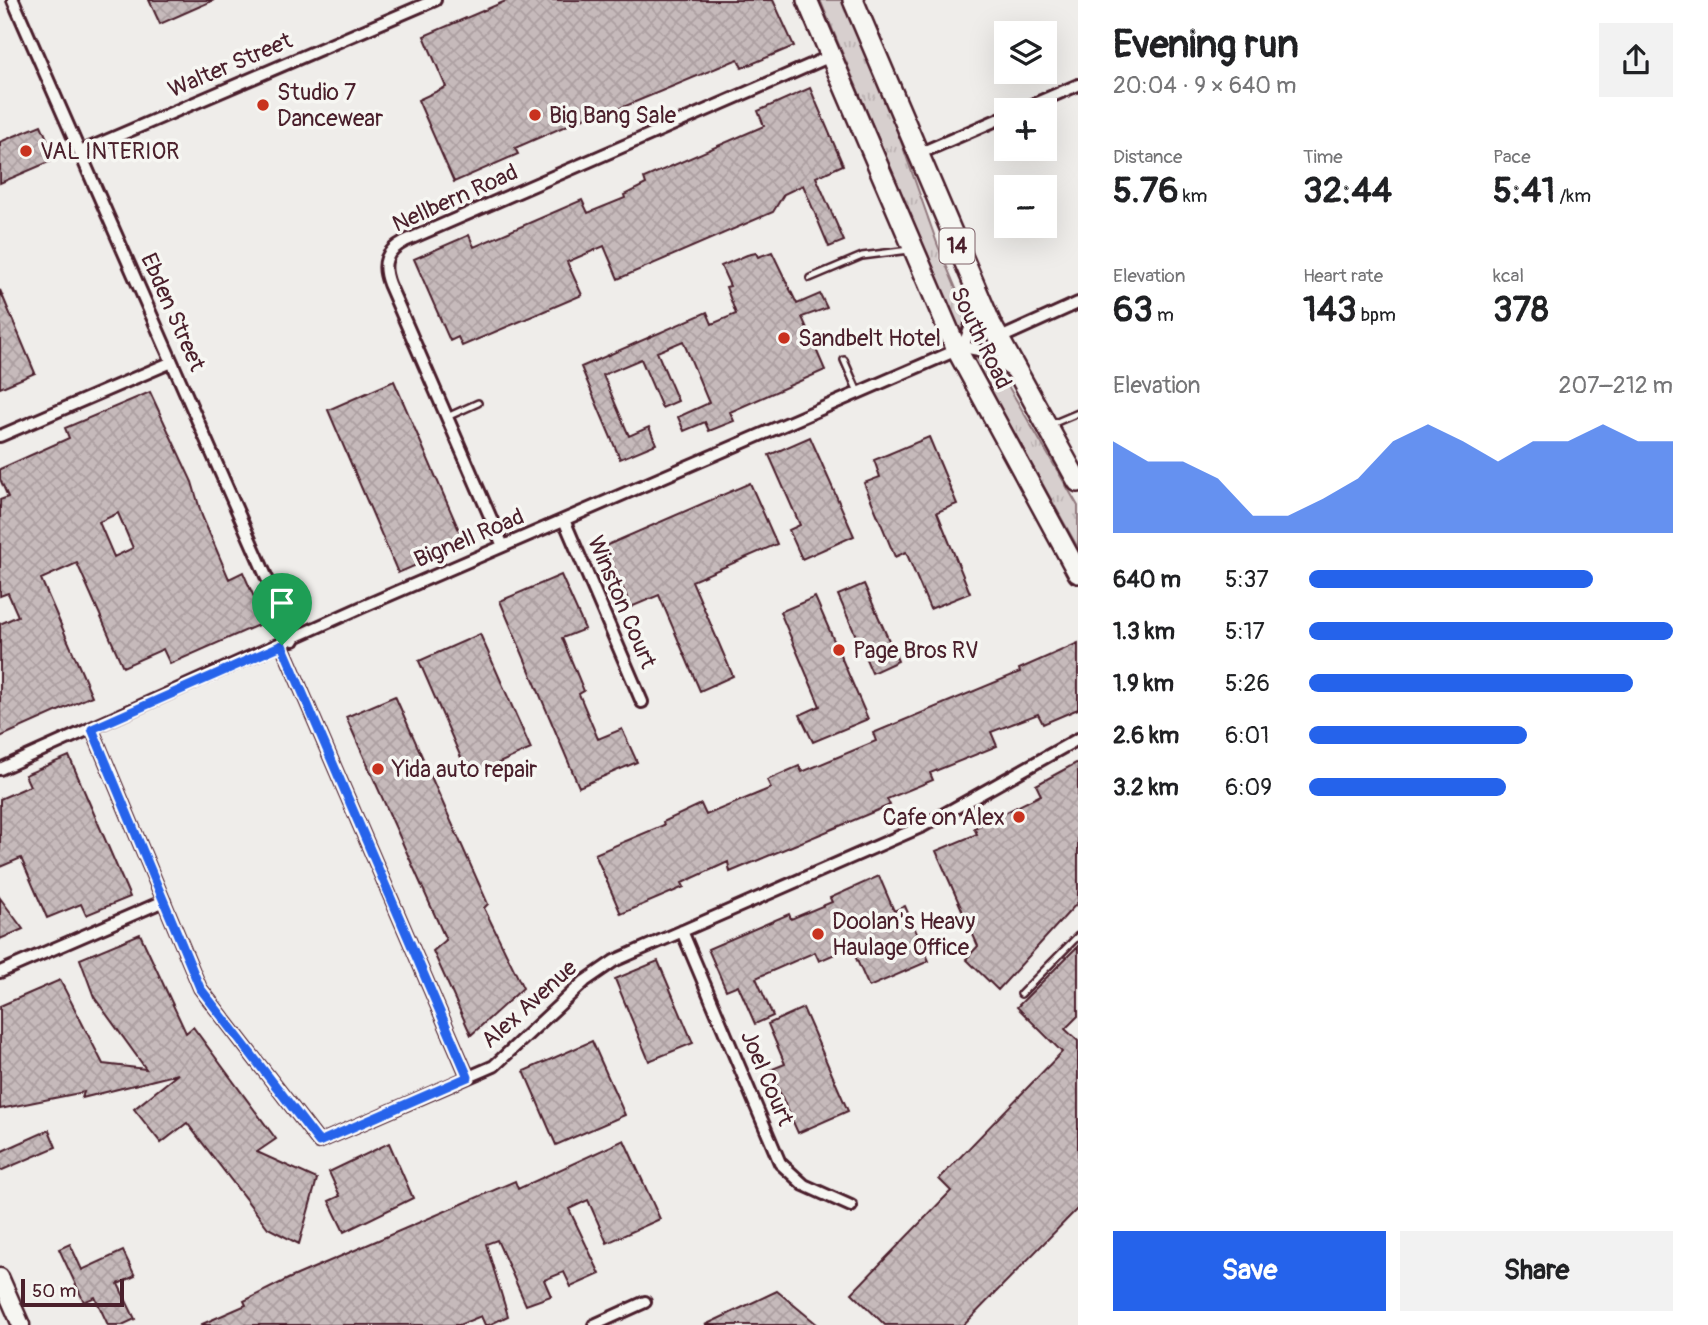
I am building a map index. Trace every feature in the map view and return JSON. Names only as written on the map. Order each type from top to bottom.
[{"type":"highway","name":"South Road","points":[[807,0],[912,249],[960,348],[1078,573]]},
{"type":"highway","name":"South Road","points":[[853,0],[998,339],[1078,482]]},
{"type":"street","name":"Ebden Street","points":[[13,0],[294,640]]},
{"type":"street","name":"Walter Street","points":[[80,152],[435,0]]},
{"type":"street","name":"Nellbern Road","points":[[503,546],[388,284],[384,263],[390,251],[405,241],[831,56]]},
{"type":"street","points":[[1048,98],[1078,85]]},
{"type":"street","points":[[918,154],[994,121]]},
{"type":"street","points":[[971,280],[971,326],[960,348],[984,353],[1017,375]]},
{"type":"street","points":[[998,339],[1078,303]]},
{"type":"street","name":"Bignell Road","points":[[0,769],[503,546],[960,348]]},
{"type":"street","points":[[0,436],[172,362]]},
{"type":"street","name":"Winston Court","points":[[564,520],[642,702]]},
{"type":"street","points":[[282,645],[468,1077]]},
{"type":"street","name":"Alex Avenue","points":[[92,729],[200,988],[319,1142],[494,1066],[598,970],[923,826],[1078,739]]},
{"type":"street","points":[[0,972],[164,901]]},
{"type":"street","name":"Joel Court","points":[[682,932],[780,1163],[804,1185],[851,1206]]},
{"type":"street","points":[[0,1276],[21,1325]]},
{"type":"street","points":[[594,1325],[645,1302]]},
{"type":"lane","points":[[810,278],[862,256],[912,249]]},
{"type":"lane","points":[[845,360],[858,392]]},
{"type":"lane","points":[[447,417],[478,403]]},
{"type":"lane","points":[[1047,427],[1078,413]]},
{"type":"lane","points":[[1021,994],[1078,936]]},
{"type":"green space","points":[[820,0],[844,0],[887,102],[938,246],[965,310],[966,319],[960,333]]},
{"type":"green space","points":[[972,357],[982,360],[1007,384],[1078,506],[1078,548]]},
{"type":"building","points":[[149,0],[214,0],[160,24]]},
{"type":"building","points":[[508,0],[773,0],[794,46],[742,68],[738,59],[604,115],[594,117],[593,114],[515,148],[518,154],[454,182],[418,100],[446,87],[424,36]]},
{"type":"building","points":[[810,88],[843,165],[816,177],[844,241],[829,247],[803,185],[784,194],[773,212],[618,279],[604,246],[567,262],[582,295],[462,346],[458,337],[450,341],[414,259],[469,235],[474,247],[582,200],[588,213],[625,198],[624,195],[646,184],[644,178],[764,126],[758,111]]},
{"type":"building","name":"VAL INTERIOR","points":[[41,125],[56,159],[0,183],[0,142]]},
{"type":"building","points":[[772,252],[797,304],[820,294],[827,308],[802,317],[825,370],[730,412],[734,421],[709,431],[705,422],[684,431],[678,417],[709,403],[683,341],[657,352],[678,401],[662,408],[641,359],[603,375],[629,436],[649,427],[656,444],[620,459],[581,367],[707,312],[712,324],[736,314],[726,287],[730,286],[721,266],[747,255],[756,253],[758,257]]},
{"type":"building","points":[[0,290],[35,373],[0,388]]},
{"type":"building","points":[[394,381],[465,544],[398,573],[328,410]]},
{"type":"building","points":[[150,392],[192,482],[202,516],[229,579],[243,572],[265,622],[170,664],[163,649],[123,667],[77,563],[41,579],[92,696],[0,737],[0,624],[18,616],[8,593],[0,596],[0,500],[8,497],[0,479],[0,469],[69,438],[65,428]],"holes":[[[118,513],[133,548],[114,557],[99,522]]]},
{"type":"building","points":[[810,437],[854,536],[802,559],[789,530],[800,525],[769,455]]},
{"type":"building","points":[[929,437],[957,504],[937,512],[970,593],[930,609],[906,552],[895,557],[864,483],[880,477],[874,460]]},
{"type":"building","points":[[750,483],[777,544],[692,581],[733,676],[700,691],[659,595],[631,607],[605,546]]},
{"type":"building","points":[[561,575],[585,629],[562,638],[584,691],[579,694],[598,739],[622,729],[637,762],[579,787],[500,601]]},
{"type":"building","points":[[864,584],[898,661],[872,673],[838,595]]},
{"type":"building","points":[[815,597],[868,719],[813,742],[800,715],[820,706],[780,612]]},
{"type":"building","points":[[480,634],[531,749],[469,776],[419,661]]},
{"type":"building","points":[[1078,643],[1078,709],[1043,724],[1038,714],[991,732],[997,746],[930,773],[933,780],[887,799],[890,805],[730,872],[728,862],[682,883],[684,887],[621,914],[595,854],[664,825],[663,822],[701,804],[706,815],[771,788],[767,780],[799,766],[802,772],[876,741],[873,733],[1020,672],[1019,669]]},
{"type":"building","points":[[395,696],[488,904],[484,908],[523,988],[471,1035],[433,951],[446,940],[346,717]]},
{"type":"building","points":[[69,756],[130,897],[86,915],[81,904],[47,918],[21,858],[0,867],[0,799],[30,786],[25,775]]},
{"type":"building","points":[[1078,762],[1078,902],[998,990],[966,959],[978,946],[936,851],[977,834],[974,828],[1041,795],[1036,785]]},
{"type":"building","points":[[879,876],[894,911],[905,906],[929,961],[869,987],[851,947],[819,961],[815,952],[756,978],[773,1016],[755,1024],[738,985],[726,990],[708,949],[789,914],[791,919],[832,902],[830,898]]},
{"type":"building","points":[[0,898],[23,929],[0,939]]},
{"type":"building","points":[[140,934],[186,1033],[193,1027],[276,1139],[257,1152],[317,1179],[299,1244],[268,1228],[187,1123],[161,1143],[134,1109],[178,1074],[82,1098],[84,1092],[0,1109],[0,1006],[60,980],[103,1064],[146,1069],[94,997],[80,959]]},
{"type":"building","points":[[1078,946],[1078,1016],[1065,1029],[1078,1041],[1078,1208],[964,1325],[885,1325],[852,1293],[951,1191],[939,1179],[1062,1052],[1017,1007]]},
{"type":"building","points":[[658,961],[693,1043],[649,1061],[615,979]]},
{"type":"building","points":[[803,1008],[848,1111],[798,1133],[770,1070],[785,1064],[768,1024]]},
{"type":"building","points":[[592,1041],[625,1115],[556,1145],[524,1071]]},
{"type":"building","points":[[49,1130],[56,1147],[0,1171],[0,1152]]},
{"type":"building","points":[[624,1140],[660,1219],[607,1243],[588,1200],[569,1209],[600,1274],[571,1287],[564,1272],[544,1280],[551,1296],[526,1305],[497,1240],[486,1244],[508,1316],[489,1325],[485,1325],[481,1316],[459,1325],[200,1325],[246,1305],[244,1301],[288,1279],[515,1181],[518,1189]]},
{"type":"building","points":[[389,1143],[413,1198],[344,1232],[329,1201],[340,1196],[329,1172]]},
{"type":"building","points":[[70,1244],[82,1270],[123,1251],[135,1276],[118,1284],[135,1319],[122,1325],[108,1325],[95,1297],[84,1302],[59,1249]]},
{"type":"building","points":[[777,1291],[818,1325],[705,1325]]},
{"type":"place","name":"Studio 7 Dancewear","points":[[263,105]]},
{"type":"place","name":"Big Bang Sale","points":[[535,115]]},
{"type":"place","name":"VAL INTERIOR","points":[[26,151]]},
{"type":"place","name":"Sandbelt Hotel","points":[[784,338]]},
{"type":"place","name":"Page Bros RV","points":[[839,650]]},
{"type":"place","name":"Yida auto repair","points":[[378,769]]},
{"type":"place","name":"Cafe on Alex","points":[[1019,817]]},
{"type":"place","name":"Doolan's Heavy Haulage Office","points":[[818,934]]},
{"type":"route","points":[[282,645],[468,1077],[319,1142],[200,988],[92,729],[282,645]]}]
